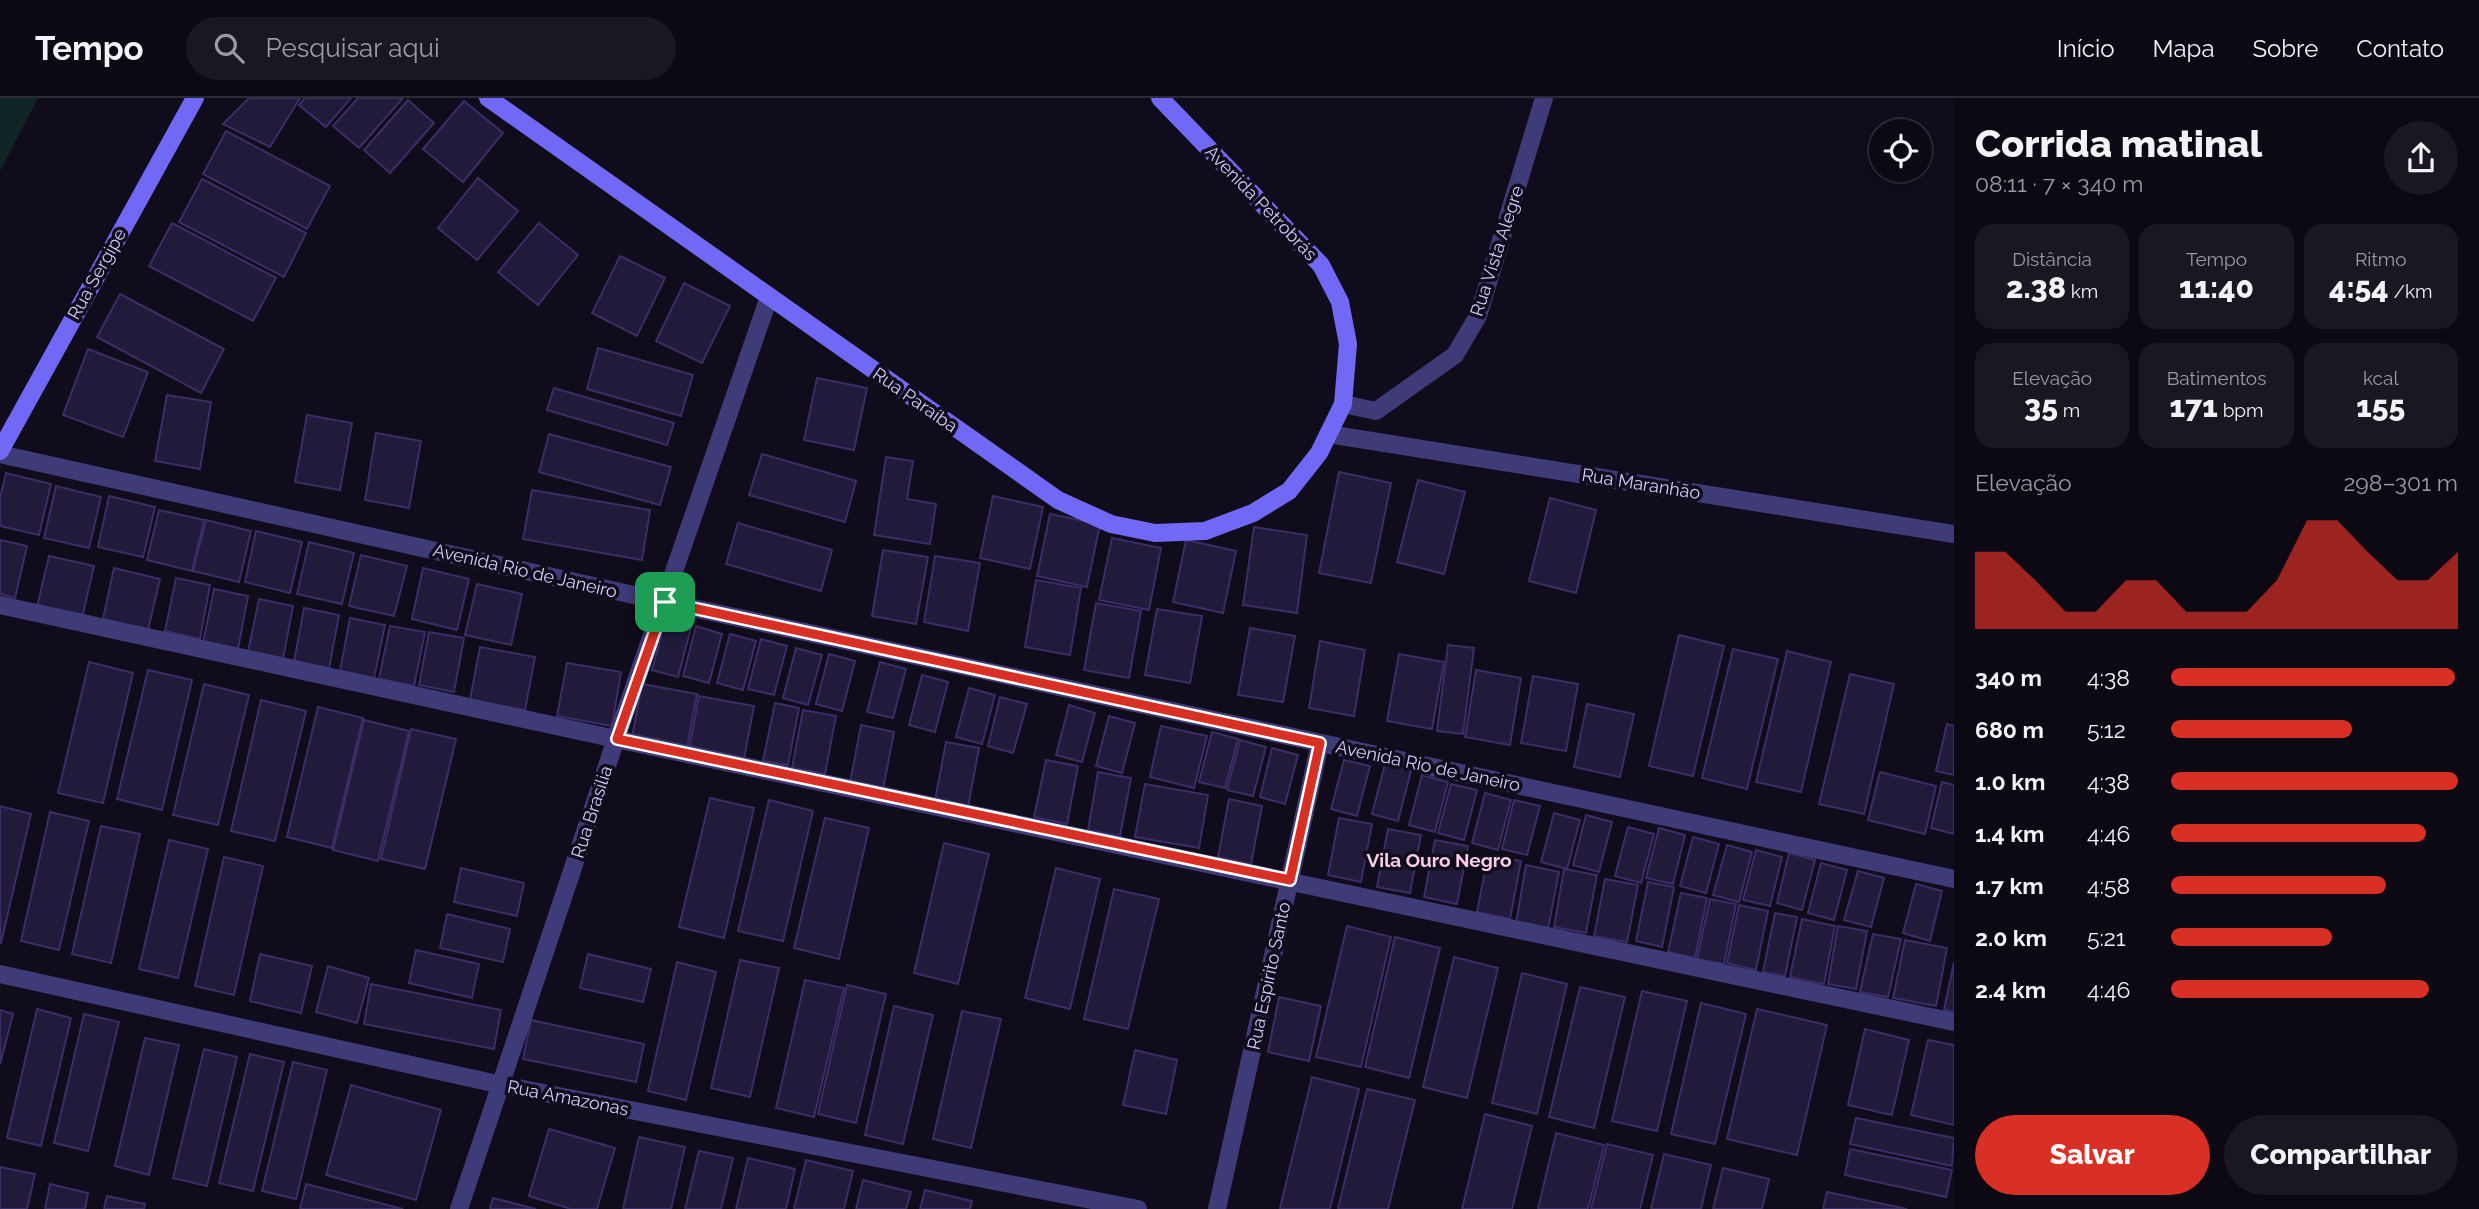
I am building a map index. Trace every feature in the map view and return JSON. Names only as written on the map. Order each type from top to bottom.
[{"type":"main road","name":"Rua Sergipe","points":[[0,453],[195,98]]},
{"type":"main road","name":"Rua Paraíba","points":[[488,98],[1058,500],[1111,524],[1155,533],[1205,531],[1253,513],[1289,491],[1319,453],[1343,404]]},
{"type":"main road","name":"Avenida Petrobrás","points":[[1160,98],[1321,265],[1340,302],[1348,344],[1343,404]]},
{"type":"street","name":"Rua Vista Alegre","points":[[1343,404],[1376,411],[1455,355],[1478,316],[1544,98]]},
{"type":"street","name":"Rua Brasília","points":[[459,1209],[769,297]]},
{"type":"street","name":"Rua Maranhão","points":[[1328,434],[1954,534]]},
{"type":"street","name":"Avenida Rio de Janeiro","points":[[0,453],[665,602],[1954,879]]},
{"type":"street","points":[[0,605],[617,739],[1954,1022]]},
{"type":"street","name":"Rua Espírito Santo","points":[[1217,1209],[1320,743]]},
{"type":"street","name":"Rua Amazonas","points":[[0,974],[502,1085],[1138,1209]]},
{"type":"green space","points":[[0,98],[38,98],[0,171]]},
{"type":"building","points":[[249,98],[300,98],[270,147],[223,124]]},
{"type":"building","points":[[305,98],[351,98],[326,127],[299,105]]},
{"type":"building","points":[[358,98],[403,98],[359,148],[333,126]]},
{"type":"building","points":[[408,100],[434,123],[390,173],[364,150]]},
{"type":"building","points":[[464,101],[503,133],[463,182],[423,149]]},
{"type":"building","points":[[226,131],[330,186],[307,229],[203,174]]},
{"type":"building","points":[[478,178],[518,211],[477,260],[438,228]]},
{"type":"building","points":[[202,179],[306,233],[284,277],[179,222]]},
{"type":"building","points":[[172,223],[276,278],[253,321],[149,266]]},
{"type":"building","points":[[539,223],[578,255],[538,305],[498,272]]},
{"type":"building","points":[[620,256],[665,278],[637,336],[592,313]]},
{"type":"building","points":[[684,283],[730,306],[702,363],[656,341]]},
{"type":"building","points":[[120,294],[224,349],[201,393],[97,337]]},
{"type":"building","points":[[598,348],[693,375],[681,416],[587,389]]},
{"type":"building","points":[[88,349],[148,372],[123,437],[63,415]]},
{"type":"building","points":[[817,378],[867,388],[854,450],[804,440]]},
{"type":"building","points":[[554,388],[674,423],[667,445],[547,410]]},
{"type":"building","points":[[167,395],[211,402],[200,469],[155,461]]},
{"type":"building","points":[[307,415],[352,423],[340,490],[295,482]]},
{"type":"building","points":[[376,433],[421,441],[409,508],[365,500]]},
{"type":"building","points":[[549,434],[671,467],[660,505],[539,472]]},
{"type":"building","points":[[762,454],[856,481],[845,522],[749,495]]},
{"type":"building","points":[[886,457],[913,461],[907,499],[936,504],[930,544],[874,535]]},
{"type":"building","points":[[1339,472],[1391,483],[1371,583],[1319,573]]},
{"type":"building","points":[[6,473],[51,484],[39,535],[0,526],[0,498]]},
{"type":"building","points":[[1418,480],[1465,492],[1444,574],[1397,562]]},
{"type":"building","points":[[56,486],[101,497],[89,548],[44,538]]},
{"type":"building","points":[[532,490],[650,510],[642,560],[523,539]]},
{"type":"building","points":[[109,496],[155,507],[143,557],[98,547]]},
{"type":"building","points":[[993,496],[1043,507],[1030,569],[980,558]]},
{"type":"building","points":[[1550,498],[1596,510],[1576,593],[1529,581]]},
{"type":"building","points":[[159,510],[204,520],[192,571],[147,560]]},
{"type":"building","points":[[1050,514],[1100,524],[1087,587],[1037,576]]},
{"type":"building","points":[[206,520],[251,531],[239,582],[193,571]]},
{"type":"building","points":[[738,523],[832,550],[821,591],[726,564]]},
{"type":"building","points":[[1254,527],[1307,535],[1297,613],[1243,605]]},
{"type":"building","points":[[256,531],[302,542],[290,593],[245,582]]},
{"type":"building","points":[[1112,538],[1161,548],[1149,610],[1099,600]]},
{"type":"building","points":[[0,540],[27,546],[15,598],[0,594]]},
{"type":"building","points":[[1186,540],[1236,551],[1223,613],[1173,602]]},
{"type":"building","points":[[309,542],[354,553],[342,604],[297,594]]},
{"type":"building","points":[[883,550],[928,557],[916,624],[872,616]]},
{"type":"building","points":[[361,555],[407,566],[394,616],[349,606]]},
{"type":"building","points":[[49,556],[94,566],[82,618],[37,607]]},
{"type":"building","points":[[935,556],[980,563],[968,631],[924,622]]},
{"type":"building","points":[[114,568],[160,579],[148,630],[103,619]]},
{"type":"building","points":[[423,568],[469,579],[457,630],[412,619]]},
{"type":"building","points":[[176,578],[210,585],[200,639],[165,631]]},
{"type":"building","points":[[1036,580],[1081,588],[1070,655],[1025,647]]},
{"type":"building","points":[[477,584],[522,594],[511,645],[465,635]]},
{"type":"building","points":[[214,589],[248,596],[238,649],[203,643]]},
{"type":"building","points":[[259,599],[293,606],[283,659],[248,652]]},
{"type":"building","points":[[1096,603],[1141,611],[1129,678],[1084,670]]},
{"type":"building","points":[[304,608],[339,615],[329,669],[294,662]]},
{"type":"building","points":[[1157,609],[1202,616],[1190,683],[1145,675]]},
{"type":"building","points":[[350,618],[385,625],[374,678],[340,671]]},
{"type":"building","points":[[665,621],[691,628],[678,677],[652,670]]},
{"type":"building","points":[[390,626],[425,632],[414,686],[379,679]]},
{"type":"building","points":[[696,626],[722,634],[709,683],[683,676]]},
{"type":"building","points":[[1250,628],[1295,636],[1283,702],[1238,695]]},
{"type":"building","points":[[429,632],[464,638],[454,692],[419,685]]},
{"type":"building","points":[[730,634],[756,641],[743,690],[717,683]]},
{"type":"building","points":[[1679,635],[1724,646],[1693,776],[1649,766]]},
{"type":"building","points":[[761,639],[787,646],[774,695],[748,689]]},
{"type":"building","points":[[1320,641],[1365,650],[1354,716],[1309,708]]},
{"type":"building","points":[[1448,645],[1474,648],[1463,734],[1437,731]]},
{"type":"building","points":[[480,647],[535,657],[525,710],[470,700]]},
{"type":"building","points":[[796,648],[822,655],[808,705],[783,698]]},
{"type":"building","points":[[1733,649],[1778,659],[1747,789],[1702,778]]},
{"type":"building","points":[[1787,651],[1831,662],[1801,792],[1756,782]]},
{"type":"building","points":[[829,654],[855,661],[842,711],[816,704]]},
{"type":"building","points":[[1399,654],[1444,662],[1432,729],[1387,721]]},
{"type":"building","points":[[89,662],[133,673],[103,803],[58,793]]},
{"type":"building","points":[[880,662],[906,669],[893,718],[867,712]]},
{"type":"building","points":[[567,663],[621,672],[612,726],[557,716]]},
{"type":"building","points":[[148,670],[192,680],[162,810],[117,799]]},
{"type":"building","points":[[1476,670],[1521,678],[1510,745],[1465,737]]},
{"type":"building","points":[[1850,674],[1894,684],[1864,814],[1819,804]]},
{"type":"building","points":[[922,675],[948,682],[935,732],[909,725]]},
{"type":"building","points":[[1533,676],[1578,684],[1566,751],[1521,743]]},
{"type":"building","points":[[204,684],[249,695],[218,825],[173,815]]},
{"type":"building","points":[[642,684],[697,694],[687,747],[632,737]]},
{"type":"building","points":[[969,688],[995,695],[982,744],[956,737]]},
{"type":"building","points":[[699,696],[754,706],[744,759],[689,750]]},
{"type":"building","points":[[1000,697],[1027,704],[1013,753],[988,746]]},
{"type":"building","points":[[261,700],[306,711],[275,841],[231,831]]},
{"type":"building","points":[[775,703],[799,708],[788,765],[763,761]]},
{"type":"building","points":[[1587,704],[1634,714],[1620,777],[1574,767]]},
{"type":"building","points":[[1069,705],[1095,713],[1082,762],[1056,755]]},
{"type":"building","points":[[318,707],[363,718],[332,848],[287,837]]},
{"type":"building","points":[[803,710],[836,716],[825,774],[792,768]]},
{"type":"building","points":[[1109,716],[1135,723],[1122,773],[1096,766]]},
{"type":"building","points":[[364,720],[409,731],[378,861],[333,850]]},
{"type":"building","points":[[1947,724],[1954,726],[1954,775],[1936,771]]},
{"type":"building","points":[[861,725],[894,732],[883,789],[850,783]]},
{"type":"building","points":[[1161,726],[1207,736],[1194,788],[1150,777]]},
{"type":"building","points":[[411,729],[456,739],[425,869],[381,859]]},
{"type":"building","points":[[1212,732],[1238,739],[1225,788],[1199,782]]},
{"type":"building","points":[[1240,740],[1266,747],[1253,796],[1227,790]]},
{"type":"building","points":[[946,742],[979,748],[968,807],[935,800]]},
{"type":"building","points":[[1272,748],[1298,755],[1285,804],[1260,797]]},
{"type":"building","points":[[1046,760],[1078,766],[1067,824],[1034,817]]},
{"type":"building","points":[[1344,760],[1370,766],[1357,816],[1331,809]]},
{"type":"building","points":[[1385,764],[1411,771],[1398,821],[1372,814]]},
{"type":"building","points":[[1098,772],[1131,778],[1120,836],[1088,830]]},
{"type":"building","points":[[1880,772],[1936,786],[1925,834],[1868,820]]},
{"type":"building","points":[[1422,775],[1448,782],[1435,832],[1409,825]]},
{"type":"building","points":[[1942,782],[1954,785],[1954,834],[1931,828]]},
{"type":"building","points":[[1145,784],[1208,795],[1199,848],[1135,837]]},
{"type":"building","points":[[1451,784],[1477,790],[1464,840],[1438,833]]},
{"type":"building","points":[[1485,793],[1511,800],[1498,850],[1472,843]]},
{"type":"building","points":[[710,798],[754,808],[724,938],[679,927]]},
{"type":"building","points":[[1229,799],[1262,806],[1251,864],[1218,857]]},
{"type":"building","points":[[769,800],[813,811],[783,941],[738,931]]},
{"type":"building","points":[[1514,800],[1540,806],[1527,855],[1502,849]]},
{"type":"building","points":[[0,806],[31,814],[1,943],[0,942]]},
{"type":"building","points":[[50,812],[89,821],[59,950],[21,941]]},
{"type":"building","points":[[1554,813],[1580,820],[1567,869],[1541,862]]},
{"type":"building","points":[[1586,815],[1612,822],[1599,872],[1573,865]]},
{"type":"building","points":[[825,818],[869,828],[839,959],[794,948]]},
{"type":"building","points":[[1339,818],[1372,824],[1361,882],[1328,875]]},
{"type":"building","points":[[101,826],[140,834],[111,963],[72,954]]},
{"type":"building","points":[[1628,827],[1654,834],[1641,883],[1615,876]]},
{"type":"building","points":[[1659,828],[1685,835],[1673,884],[1646,878]]},
{"type":"building","points":[[1388,829],[1421,835],[1410,893],[1377,887]]},
{"type":"building","points":[[1693,837],[1719,844],[1706,893],[1680,886]]},
{"type":"building","points":[[169,840],[208,849],[178,978],[139,969]]},
{"type":"building","points":[[1435,840],[1468,846],[1457,904],[1424,897]]},
{"type":"building","points":[[944,843],[989,854],[958,984],[914,973]]},
{"type":"building","points":[[1727,845],[1752,852],[1739,902],[1713,895]]},
{"type":"building","points":[[1756,850],[1782,857],[1770,906],[1743,900]]},
{"type":"building","points":[[1789,853],[1815,860],[1802,910],[1777,903]]},
{"type":"building","points":[[1488,855],[1521,861],[1510,919],[1477,912]]},
{"type":"building","points":[[224,857],[263,866],[234,995],[195,986]]},
{"type":"building","points":[[1821,863],[1847,870],[1834,920],[1808,913]]},
{"type":"building","points":[[1526,865],[1559,872],[1548,929],[1516,923]]},
{"type":"building","points":[[461,868],[524,883],[517,916],[454,902]]},
{"type":"building","points":[[1056,868],[1100,879],[1070,1009],[1025,998]]},
{"type":"building","points":[[1564,869],[1597,875],[1586,933],[1554,927]]},
{"type":"building","points":[[1858,871],[1884,878],[1871,927],[1844,920]]},
{"type":"building","points":[[1605,879],[1638,885],[1627,942],[1594,936]]},
{"type":"building","points":[[1648,882],[1674,887],[1662,947],[1636,941]]},
{"type":"building","points":[[1916,884],[1942,891],[1930,941],[1903,933]]},
{"type":"building","points":[[1114,889],[1159,899],[1128,1029],[1084,1019]]},
{"type":"building","points":[[1681,893],[1707,898],[1695,958],[1668,952]]},
{"type":"building","points":[[1710,899],[1736,904],[1724,964],[1697,959]]},
{"type":"building","points":[[1739,905],[1768,911],[1756,970],[1727,963]]},
{"type":"building","points":[[1775,913],[1797,917],[1785,976],[1763,972]]},
{"type":"building","points":[[447,914],[510,929],[503,962],[440,948]]},
{"type":"building","points":[[1802,919],[1835,926],[1824,984],[1790,977]]},
{"type":"building","points":[[1347,926],[1391,937],[1361,1067],[1316,1057]]},
{"type":"building","points":[[1838,926],[1867,931],[1856,989],[1828,984]]},
{"type":"building","points":[[1873,934],[1901,939],[1888,997],[1860,992]]},
{"type":"building","points":[[1395,937],[1440,948],[1409,1078],[1365,1067]]},
{"type":"building","points":[[1905,940],[1947,948],[1936,1006],[1893,998]]},
{"type":"building","points":[[416,950],[479,964],[472,998],[409,983]]},
{"type":"building","points":[[260,954],[312,966],[301,1013],[250,1001]]},
{"type":"building","points":[[588,954],[651,969],[643,1002],[580,988]]},
{"type":"building","points":[[1454,957],[1498,968],[1467,1098],[1423,1087]]},
{"type":"building","points":[[740,960],[779,968],[750,1097],[711,1088]]},
{"type":"building","points":[[677,962],[716,972],[686,1100],[648,1091]]},
{"type":"building","points":[[1954,962],[1954,1012],[1944,1010]]},
{"type":"building","points":[[328,966],[369,978],[357,1023],[316,1012]]},
{"type":"building","points":[[1522,973],[1567,984],[1537,1114],[1492,1103]]},
{"type":"building","points":[[805,980],[844,988],[814,1117],[776,1108]]},
{"type":"building","points":[[371,984],[501,1010],[494,1049],[364,1024]]},
{"type":"building","points":[[847,985],[886,994],[856,1123],[818,1114]]},
{"type":"building","points":[[1580,987],[1625,997],[1594,1128],[1549,1117]]},
{"type":"building","points":[[1642,991],[1687,1001],[1657,1131],[1612,1121]]},
{"type":"building","points":[[1279,997],[1321,1006],[1309,1061],[1268,1052]]},
{"type":"building","points":[[1701,1003],[1746,1014],[1715,1144],[1671,1134]]},
{"type":"building","points":[[894,1006],[933,1015],[903,1144],[865,1135]]},
{"type":"building","points":[[37,1009],[71,1018],[41,1146],[7,1138]]},
{"type":"building","points":[[1757,1009],[1827,1025],[1797,1155],[1727,1139]]},
{"type":"building","points":[[0,1010],[13,1014],[0,1064]]},
{"type":"building","points":[[962,1011],[1001,1019],[971,1148],[933,1139]]},
{"type":"building","points":[[84,1014],[119,1022],[88,1151],[54,1143]]},
{"type":"building","points":[[531,1020],[644,1044],[636,1082],[523,1059]]},
{"type":"building","points":[[1865,1029],[1909,1040],[1892,1115],[1848,1105]]},
{"type":"building","points":[[145,1038],[179,1045],[149,1175],[115,1166]]},
{"type":"building","points":[[1928,1040],[1954,1045],[1954,1125],[1911,1115]]},
{"type":"building","points":[[204,1049],[237,1057],[207,1186],[173,1178]]},
{"type":"building","points":[[1135,1050],[1177,1060],[1166,1114],[1123,1105]]},
{"type":"building","points":[[250,1054],[284,1062],[253,1191],[219,1183]]},
{"type":"building","points":[[293,1062],[327,1070],[296,1199],[262,1191]]},
{"type":"building","points":[[1312,1077],[1359,1089],[1330,1209],[1280,1208]]},
{"type":"building","points":[[351,1085],[441,1110],[416,1200],[326,1175]]},
{"type":"building","points":[[1367,1089],[1415,1100],[1388,1209],[1338,1209]]},
{"type":"building","points":[[1485,1114],[1532,1126],[1512,1209],[1462,1209]]},
{"type":"building","points":[[1856,1118],[1954,1138],[1952,1166],[1850,1144]]},
{"type":"building","points":[[549,1129],[615,1148],[597,1209],[571,1209],[529,1196]]},
{"type":"building","points":[[1556,1133],[1604,1145],[1588,1209],[1538,1209]]},
{"type":"building","points":[[639,1137],[685,1147],[671,1209],[623,1209]]},
{"type":"building","points":[[1607,1144],[1653,1155],[1640,1209],[1591,1209]]},
{"type":"building","points":[[1850,1149],[1952,1170],[1946,1197],[1845,1175]]},
{"type":"building","points":[[699,1151],[733,1158],[721,1209],[685,1209]]},
{"type":"building","points":[[1664,1154],[1711,1165],[1701,1209],[1651,1209]]},
{"type":"building","points":[[748,1158],[795,1169],[786,1209],[736,1209]]},
{"type":"building","points":[[806,1160],[853,1171],[844,1209],[794,1209]]},
{"type":"building","points":[[0,1167],[35,1174],[27,1209],[0,1209]]},
{"type":"building","points":[[1723,1168],[1769,1179],[1762,1209],[1713,1209]]},
{"type":"building","points":[[863,1180],[911,1192],[906,1209],[856,1209]]},
{"type":"building","points":[[50,1184],[88,1193],[85,1209],[45,1209]]},
{"type":"building","points":[[306,1184],[403,1209],[300,1209]]},
{"type":"building","points":[[925,1190],[972,1201],[970,1209],[920,1209]]},
{"type":"building","points":[[1827,1192],[1907,1209],[1823,1209]]},
{"type":"building","points":[[107,1196],[145,1204],[144,1209],[104,1209]]},
{"type":"building","points":[[493,1198],[536,1209],[490,1209]]},
{"type":"district","name":"Vila Ouro Negro","points":[[1439,860]]},
{"type":"route","points":[[665,602],[1320,743],[1290,880],[617,739],[665,602]]}]
